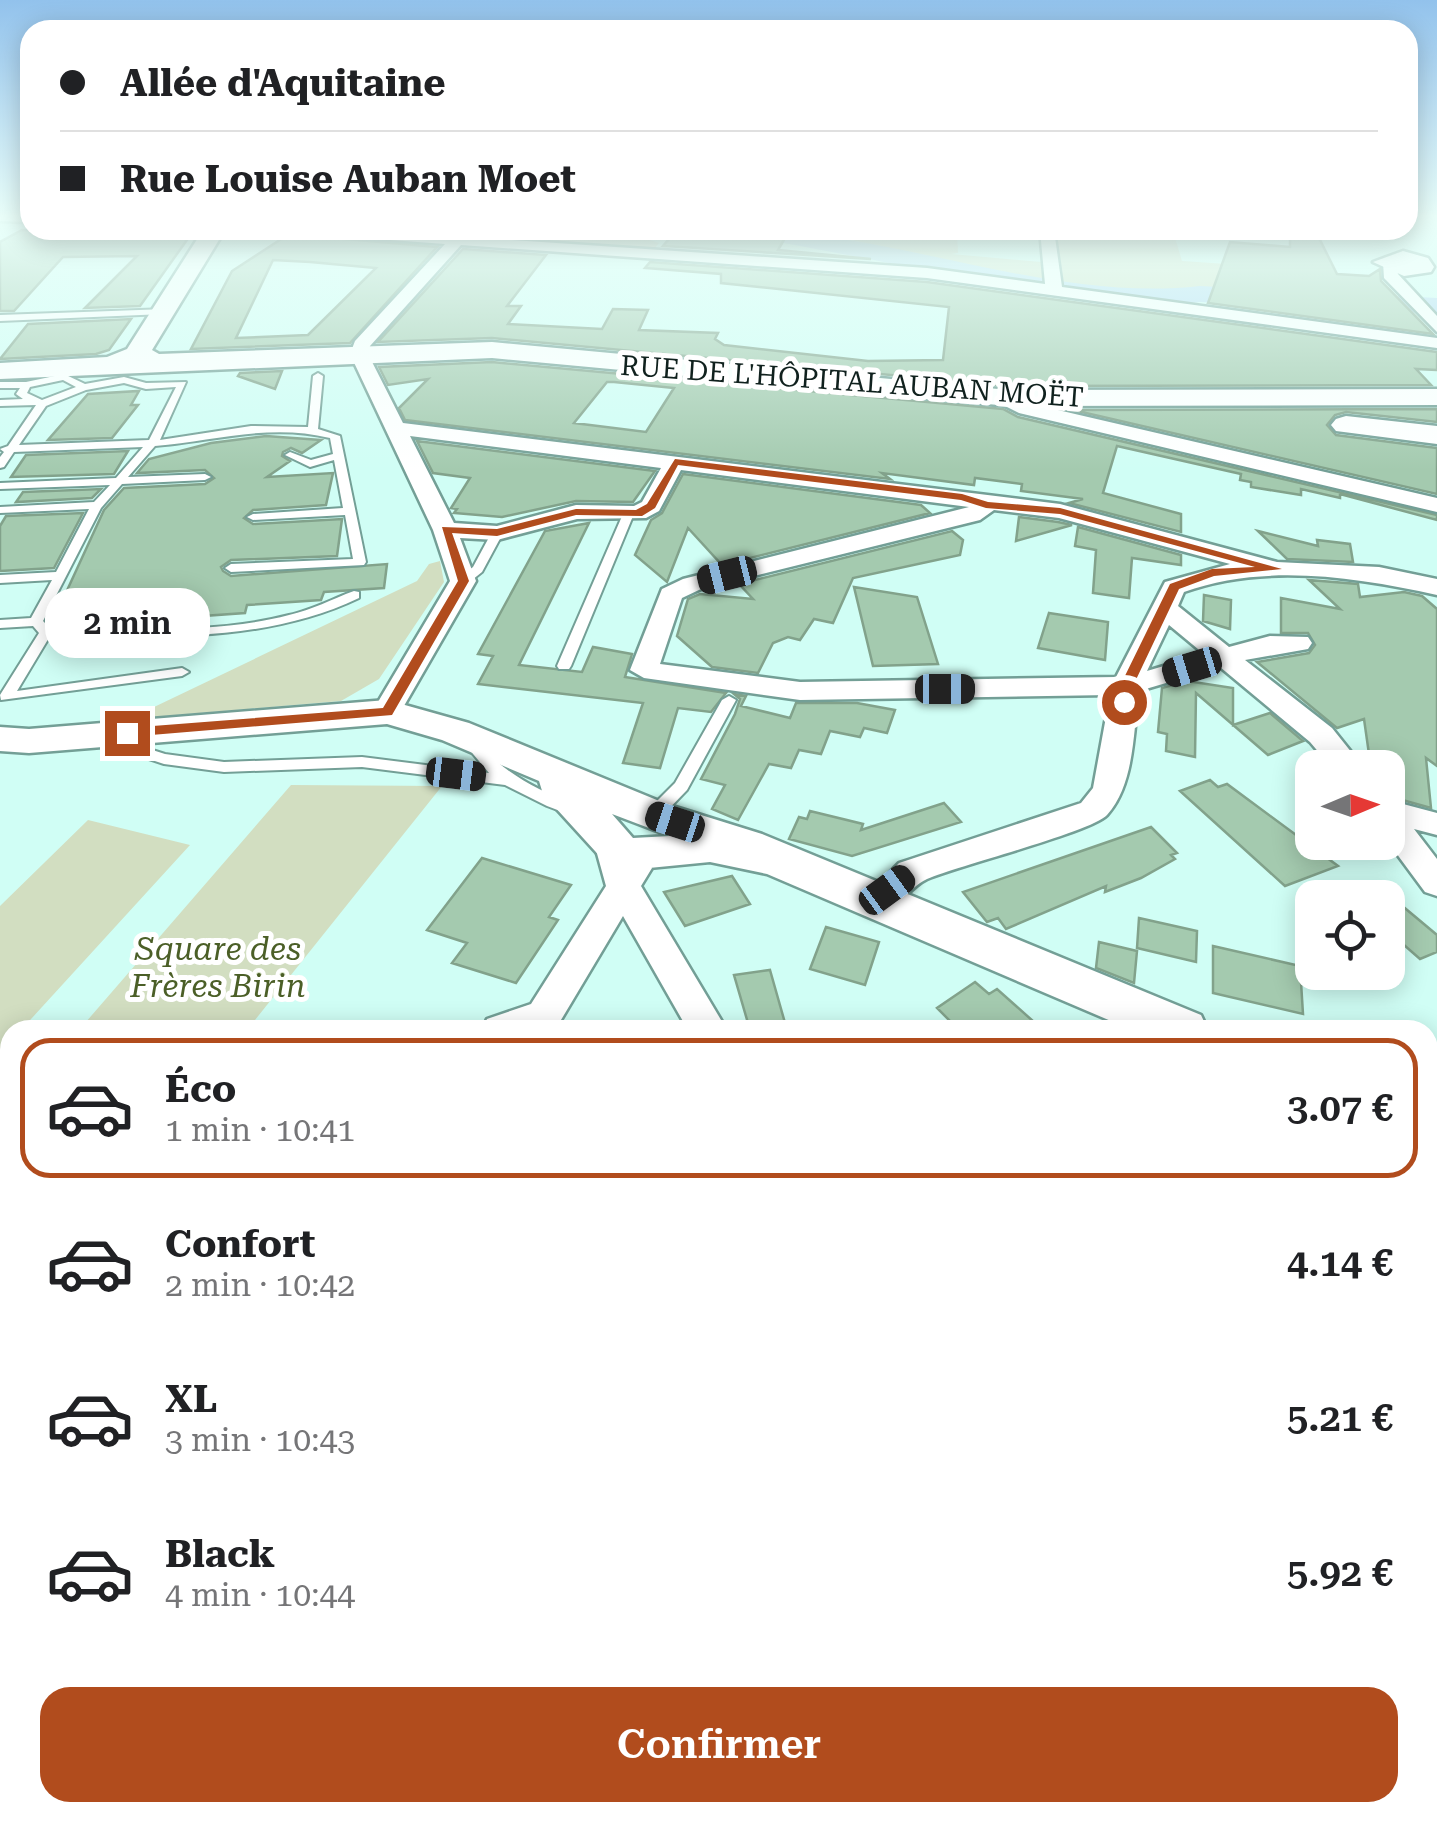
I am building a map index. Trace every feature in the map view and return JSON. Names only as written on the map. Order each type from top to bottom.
[{"type":"main road","points":[[130,366],[171,300]]},
{"type":"main road","name":"RUE DE L'HÔPITAL AUBAN MOËT","points":[[0,371],[492,350],[1010,398],[1435,401]]},
{"type":"main road","points":[[1148,400],[1192,411],[1437,436]]},
{"type":"street","points":[[387,712],[464,581],[446,530],[392,428],[359,354],[361,345],[402,300]]},
{"type":"street","points":[[1143,300],[1437,343]]},
{"type":"street","points":[[1415,300],[1437,327]]},
{"type":"street","points":[[1010,398],[1007,402],[1026,408],[1437,505]]},
{"type":"street","points":[[392,428],[962,498],[986,505],[1060,511],[1276,569]]},
{"type":"street","points":[[446,530],[497,533],[576,512],[627,516],[652,506],[675,462]]},
{"type":"street","points":[[986,505],[972,516],[692,584],[671,594],[644,670],[800,691],[1126,686],[1270,644],[1298,643]]},
{"type":"street","points":[[877,902],[911,872],[1092,811],[1108,791],[1126,686],[1174,587],[1193,577],[1276,569],[1380,575],[1437,586]]},
{"type":"street","points":[[1164,608],[1322,735],[1335,750]]},
{"type":"street","points":[[0,739],[92,736],[387,712],[465,736],[625,841],[710,848],[776,860],[1159,1020]]},
{"type":"street","points":[[511,767],[573,796],[625,841],[704,1020]]},
{"type":"street","points":[[1405,816],[1437,824]]},
{"type":"street","points":[[541,1020],[625,841]]},
{"type":"street","points":[[1405,841],[1437,883]]},
{"type":"lane","points":[[0,318],[164,311]]},
{"type":"lane","points":[[0,404],[36,403],[130,366],[146,386],[184,384],[153,442],[98,505],[56,576],[41,627],[6,697],[182,672]]},
{"type":"lane","points":[[314,429],[318,376]]},
{"type":"lane","points":[[0,384],[26,385],[64,377],[84,387]]},
{"type":"lane","points":[[26,385],[21,394],[36,403]]},
{"type":"lane","points":[[0,465],[5,449],[36,403]]},
{"type":"lane","points":[[5,449],[153,442],[262,426],[314,429],[335,436]]},
{"type":"lane","points":[[319,441],[335,436]]},
{"type":"lane","points":[[231,568],[360,562],[335,436]]},
{"type":"lane","points":[[290,455],[310,464],[338,456]]},
{"type":"lane","points":[[0,486],[205,477]]},
{"type":"lane","points":[[0,510],[98,505]]},
{"type":"lane","points":[[253,517],[348,510]]},
{"type":"lane","points":[[564,666],[627,516]]},
{"type":"lane","points":[[464,581],[478,569],[497,533]]},
{"type":"lane","points":[[0,579],[56,576]]},
{"type":"lane","points":[[0,624],[152,631],[280,622],[327,612],[354,595]]},
{"type":"lane","points":[[625,841],[682,786],[729,700]]},
{"type":"lane","points":[[92,736],[164,759],[224,767],[362,762],[511,767]]},
{"type":"green space","points":[[440,561],[444,582],[379,679],[341,701],[129,719],[417,581],[429,564]]},
{"type":"green space","name":"Square des Frères Birin","points":[[291,785],[442,786],[255,1020],[88,1020]]},
{"type":"green space","points":[[88,820],[190,845],[30,1020],[0,1020],[0,906]]},
{"type":"building","points":[[0,300],[24,300],[14,311],[0,311]]},
{"type":"building","points":[[93,300],[144,300],[140,306],[85,308]]},
{"type":"building","points":[[217,300],[254,300],[236,338],[308,335],[343,300],[389,300],[350,343],[191,349]]},
{"type":"building","points":[[416,300],[512,300],[507,306],[521,306],[508,324],[602,329],[613,309],[648,310],[639,330],[718,333],[715,339],[724,345],[868,361],[943,360],[949,307],[883,300],[1058,300],[1437,352],[1437,370],[1416,369],[1431,385],[1009,386],[492,338],[378,342]]},
{"type":"building","points":[[1400,300],[1433,334],[1208,303]]},
{"type":"building","points":[[131,319],[109,350],[96,354],[0,359],[28,324]]},
{"type":"building","points":[[492,362],[1003,409],[1018,417],[1437,515],[1437,520],[1340,494],[1340,498],[1301,489],[1301,495],[1251,487],[1251,482],[1240,480],[1241,474],[1117,446],[1103,493],[1181,514],[1181,532],[1069,503],[1083,499],[1021,491],[1022,484],[975,478],[974,485],[882,473],[890,479],[405,420],[399,408],[428,379],[388,385],[379,367]],"holes":[[[607,382],[674,388],[646,432],[574,423]]]},
{"type":"building","points":[[282,371],[275,389],[238,376],[240,373]]},
{"type":"building","points":[[139,391],[131,405],[138,405],[112,438],[48,440],[88,394]]},
{"type":"building","points":[[1437,409],[1437,422],[1346,412],[1335,415],[1327,425],[1336,435],[1437,448],[1437,494],[1073,410]]},
{"type":"building","points":[[266,436],[321,440],[302,453],[291,448],[283,452],[282,456],[290,461],[267,477],[333,473],[326,505],[253,510],[244,518],[253,524],[342,519],[337,556],[231,560],[221,567],[223,571],[231,576],[387,564],[384,588],[324,592],[321,600],[247,605],[245,613],[188,617],[194,601],[58,610],[104,510],[124,488],[205,484],[214,478],[205,470],[137,473],[149,459],[211,443]]},
{"type":"building","points":[[417,441],[655,471],[633,502],[576,501],[502,517],[454,513],[457,509],[451,508],[470,478],[433,473]]},
{"type":"building","points":[[128,451],[114,474],[11,477],[26,455]]},
{"type":"building","points":[[683,474],[921,505],[930,513],[722,565],[688,528],[667,582],[635,555],[651,520],[662,513]]},
{"type":"building","points":[[101,489],[92,498],[16,502],[23,492]]},
{"type":"building","points":[[83,513],[54,568],[0,571],[0,526],[6,516]]},
{"type":"building","points":[[1019,517],[1058,522],[1072,525],[1016,541]]},
{"type":"building","points":[[589,523],[519,665],[582,672],[593,647],[632,654],[625,677],[726,693],[711,712],[678,708],[660,768],[623,763],[643,703],[478,684],[493,656],[478,654],[545,531]]},
{"type":"building","points":[[1078,527],[1181,555],[1181,565],[1132,558],[1129,598],[1093,593],[1096,550],[1075,546]]},
{"type":"building","points":[[952,531],[963,540],[960,555],[853,578],[833,623],[814,619],[800,640],[788,637],[773,643],[758,673],[712,667],[677,636],[688,599],[700,594],[753,599],[739,584]]},
{"type":"building","points":[[1258,531],[1318,546],[1317,540],[1350,544],[1353,562],[1287,559]]},
{"type":"building","points":[[1309,580],[1358,584],[1360,597],[1404,592],[1422,596],[1437,609],[1437,766],[1426,758],[1431,808],[1405,801],[1405,750],[1368,750],[1364,719],[1337,728],[1257,662],[1309,653],[1315,645],[1308,633],[1281,633],[1281,598],[1340,609]]},
{"type":"building","points":[[854,587],[917,597],[938,664],[873,666]]},
{"type":"building","points":[[1204,595],[1231,600],[1230,629],[1203,621]]},
{"type":"building","points":[[1049,613],[1108,622],[1105,660],[1038,648]]},
{"type":"building","points":[[1187,681],[1233,688],[1233,725],[1196,693],[1195,757],[1166,751],[1167,734],[1158,732],[1162,688]]},
{"type":"building","points":[[734,694],[746,696],[741,706],[790,718],[796,703],[857,703],[895,710],[887,733],[864,728],[860,737],[830,731],[821,754],[799,750],[791,768],[769,764],[738,820],[712,809],[725,785],[701,779],[735,714],[740,699]]},
{"type":"building","points":[[1270,713],[1303,741],[1268,755],[1233,725]]},
{"type":"building","points":[[1210,780],[1218,787],[1227,784],[1295,834],[1295,860],[1330,860],[1338,866],[1285,886],[1180,791]]},
{"type":"building","points":[[944,803],[961,822],[852,856],[789,839],[799,817],[807,819],[810,811],[863,824],[861,830]]},
{"type":"building","points":[[1151,827],[1177,853],[1171,855],[1175,859],[1141,878],[1105,892],[1106,886],[1006,929],[998,918],[987,922],[963,892]]},
{"type":"building","points":[[482,858],[571,885],[549,917],[558,920],[516,983],[452,963],[467,943],[427,930]]},
{"type":"building","points":[[732,876],[750,904],[685,926],[664,892]]},
{"type":"building","points":[[1405,908],[1437,935],[1437,952],[1420,959],[1405,946]]},
{"type":"building","points":[[1139,918],[1197,931],[1196,962],[1137,948]]},
{"type":"building","points":[[826,927],[879,942],[865,985],[810,969]]},
{"type":"building","points":[[1099,942],[1137,951],[1134,983],[1096,968]]},
{"type":"building","points":[[1213,946],[1295,965],[1295,990],[1302,990],[1303,1014],[1213,993]]},
{"type":"building","points":[[770,970],[784,1020],[747,1020],[734,975]]},
{"type":"building","points":[[975,982],[989,994],[997,989],[1032,1020],[949,1020],[937,1008]]},
{"type":"waterway","points":[[1319,300],[1437,306]]},
{"type":"route","points":[[127,733],[387,712],[464,581],[446,530],[497,533],[576,512],[638,514],[652,506],[675,462],[962,498],[986,505],[1060,511],[1276,569],[1212,572],[1174,587],[1126,686],[1124,702]]}]
